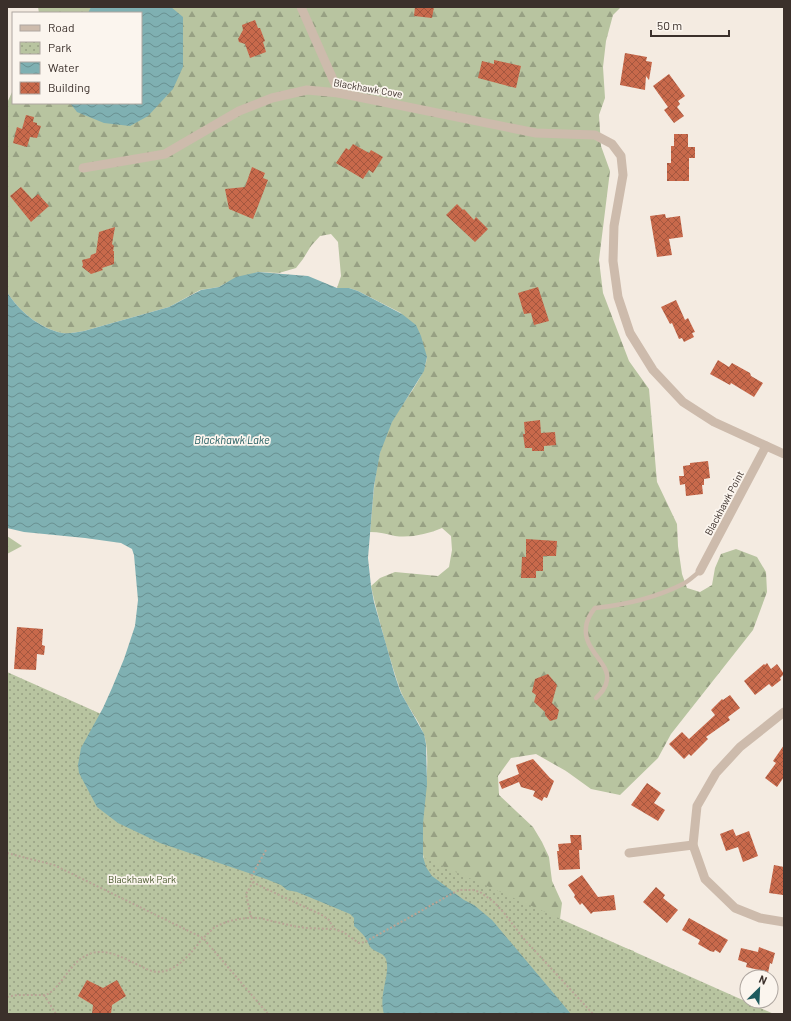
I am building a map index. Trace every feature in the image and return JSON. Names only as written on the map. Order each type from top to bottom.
[{"type":"street","points":[[300,7],[339,92]]},
{"type":"street","name":"Blackhawk Cove","points":[[83,168],[165,154],[239,111],[272,98],[307,90],[339,92],[536,133],[596,135],[612,144],[621,156],[623,175],[614,226],[613,261],[618,297],[630,333],[653,370],[683,402],[714,422],[766,446]]},
{"type":"street","points":[[766,446],[784,454]]},
{"type":"street","name":"Blackhawk Point","points":[[700,571],[766,446]]},
{"type":"street","points":[[784,712],[740,747],[716,773],[697,806],[693,845],[705,879],[735,908],[760,918],[784,922]]},
{"type":"street","points":[[629,853],[693,845]]},
{"type":"lane","points":[[596,698],[604,690],[607,680],[606,672],[591,649],[585,634],[590,613],[595,608],[610,607],[635,601],[672,589],[684,584],[700,571]]},
{"type":"path","points":[[266,850],[251,877],[254,882],[322,915],[329,920],[334,929]]},
{"type":"path","points":[[7,853],[54,865],[203,938],[268,1014]]},
{"type":"path","points":[[251,917],[246,892],[254,882]]},
{"type":"path","points":[[7,997],[17,995],[44,995],[50,992],[76,962],[93,953],[99,952],[110,953],[124,958],[151,971],[164,971],[183,960],[203,938],[215,928],[228,922],[251,917],[306,928],[334,929],[343,932],[360,943],[365,942],[455,892],[460,890],[473,890],[483,894],[494,902],[524,939],[593,1014]]},
{"type":"path","points":[[44,995],[56,1014]]},
{"type":"green space","points":[[38,7],[621,7],[613,15],[606,41],[603,67],[605,98],[599,115],[601,146],[610,171],[599,260],[603,293],[629,361],[649,389],[657,482],[677,524],[682,574],[687,588],[700,592],[712,585],[715,568],[721,554],[736,549],[757,557],[766,572],[767,592],[753,630],[671,734],[658,758],[620,795],[591,789],[566,771],[536,754],[511,758],[498,776],[499,795],[533,827],[549,857],[552,881],[562,903],[560,919],[568,929],[634,951],[633,993],[426,867],[423,853],[422,823],[427,774],[426,743],[422,729],[401,692],[386,645],[371,586],[380,578],[395,572],[438,576],[449,567],[452,550],[451,536],[442,528],[425,534],[413,536],[395,536],[370,532],[378,461],[386,434],[392,421],[418,382],[427,357],[401,313],[358,291],[349,288],[337,288],[341,276],[338,242],[331,234],[320,236],[296,268],[279,273],[258,272],[226,283],[219,287],[200,290],[169,307],[84,331],[62,333],[45,327],[30,318],[17,306],[7,292],[7,103],[12,92],[12,104],[142,104],[142,12],[39,12]]},
{"type":"green space","points":[[7,536],[22,546],[7,554]]},
{"type":"green space","name":"Blackhawk Park","points":[[7,672],[739,998],[739,1009],[763,1009],[774,1014],[7,1014]]},
{"type":"water","points":[[91,7],[171,7],[183,17],[183,67],[173,89],[148,116],[130,126],[104,123],[77,112],[71,104],[142,104],[142,12],[88,12]]},
{"type":"water","name":"Blackhawk Lake","points":[[258,272],[308,276],[337,288],[349,288],[358,291],[402,314],[416,325],[421,336],[427,357],[424,371],[392,422],[380,453],[374,486],[368,558],[374,602],[395,676],[401,693],[424,734],[426,744],[427,784],[423,823],[423,857],[426,867],[432,876],[464,900],[474,905],[492,920],[571,1014],[384,1014],[382,999],[387,972],[386,959],[383,955],[371,948],[365,937],[354,926],[354,918],[350,914],[297,892],[287,890],[281,885],[266,879],[160,843],[118,823],[97,807],[79,773],[78,765],[81,748],[112,688],[135,626],[138,600],[134,555],[132,549],[121,543],[24,532],[7,528],[7,292],[17,306],[30,318],[54,331],[70,333],[84,331],[169,307],[201,290],[219,287],[236,277]]},
{"type":"building","points":[[415,7],[434,7],[432,18],[414,16]]},
{"type":"building","points":[[255,20],[265,41],[263,42],[266,52],[250,58],[245,44],[239,42],[238,39],[243,30],[242,25]]},
{"type":"building","points":[[625,53],[647,57],[646,61],[652,62],[649,80],[646,76],[645,90],[620,85]]},
{"type":"building","points":[[494,60],[521,66],[516,88],[478,78],[482,61],[494,64]]},
{"type":"building","points":[[669,74],[685,96],[678,101],[680,104],[677,107],[684,116],[674,123],[664,110],[668,107],[653,86]]},
{"type":"building","points":[[26,115],[34,117],[33,122],[41,126],[37,138],[30,137],[27,147],[13,143],[17,127],[22,129]]},
{"type":"building","points":[[674,134],[688,134],[688,147],[695,147],[695,158],[689,158],[689,181],[667,181],[667,163],[671,163],[671,146],[674,146]]},
{"type":"building","points":[[353,144],[369,153],[371,150],[383,157],[373,173],[369,170],[363,179],[336,163],[346,148],[349,150]]},
{"type":"building","points":[[252,167],[265,173],[263,178],[268,180],[253,219],[229,209],[225,189],[245,187]]},
{"type":"building","points":[[21,187],[32,199],[38,194],[49,206],[31,222],[10,196]]},
{"type":"building","points":[[457,204],[474,220],[476,217],[488,229],[475,242],[446,215]]},
{"type":"building","points":[[665,214],[666,218],[680,216],[683,237],[669,239],[672,255],[657,257],[650,216]]},
{"type":"building","points":[[115,227],[112,244],[114,246],[114,264],[91,274],[82,267],[82,260],[90,258],[91,255],[96,253],[99,232]]},
{"type":"building","points":[[538,287],[549,321],[534,325],[531,313],[524,314],[518,293]]},
{"type":"building","points":[[676,300],[685,320],[688,318],[695,332],[692,333],[694,337],[684,342],[682,338],[679,339],[672,323],[670,324],[661,307]]},
{"type":"building","points":[[718,360],[729,367],[732,363],[750,373],[751,376],[763,383],[754,397],[731,383],[730,385],[710,374]]},
{"type":"building","points":[[540,420],[541,433],[555,432],[556,445],[544,446],[544,451],[532,451],[532,448],[525,448],[523,434],[525,434],[524,422]]},
{"type":"building","points":[[708,461],[710,478],[704,479],[704,485],[702,485],[703,494],[686,496],[685,484],[680,485],[679,476],[684,476],[683,466],[690,465],[690,463]]},
{"type":"building","points":[[526,539],[557,541],[556,556],[543,556],[543,571],[536,571],[536,578],[521,578],[522,557],[526,557]]},
{"type":"building","points":[[17,627],[43,629],[42,645],[45,646],[44,655],[37,654],[36,670],[14,669]]},
{"type":"building","points":[[767,663],[771,669],[777,664],[784,674],[780,678],[781,680],[772,687],[769,684],[755,695],[744,681]]},
{"type":"building","points":[[548,674],[557,685],[552,703],[559,710],[557,719],[550,721],[545,715],[545,712],[534,702],[536,695],[532,692],[535,679]]},
{"type":"building","points":[[730,695],[740,708],[728,717],[730,720],[706,737],[708,739],[691,756],[689,754],[684,759],[669,744],[682,732],[689,739],[715,715],[711,710],[722,699],[723,700]]},
{"type":"building","points":[[784,745],[784,777],[777,787],[765,778],[776,763],[773,761]]},
{"type":"building","points":[[533,759],[554,781],[547,798],[544,797],[542,801],[533,796],[535,791],[521,787],[519,782],[502,789],[499,782],[519,774],[516,765]]},
{"type":"building","points":[[647,783],[661,793],[654,803],[665,810],[658,821],[631,805]]},
{"type":"building","points":[[733,829],[736,836],[749,831],[758,856],[743,862],[738,847],[726,851],[720,834]]},
{"type":"building","points":[[570,835],[581,835],[582,850],[579,850],[580,869],[559,870],[557,851],[559,851],[558,844],[571,843]]},
{"type":"building","points":[[774,865],[784,867],[783,895],[769,893]]},
{"type":"building","points":[[582,875],[598,897],[614,895],[616,910],[593,912],[591,914],[582,903],[580,905],[568,885]]},
{"type":"building","points":[[656,887],[665,895],[663,898],[678,910],[667,923],[643,902]]},
{"type":"building","points":[[689,918],[728,940],[720,953],[715,950],[714,952],[710,951],[698,944],[700,940],[682,930]]},
{"type":"building","points":[[759,947],[775,953],[769,969],[755,969],[746,967],[747,963],[738,960],[741,948],[758,952]]},
{"type":"building","points":[[87,980],[103,988],[117,980],[126,996],[112,1005],[111,1014],[92,1014],[93,1005],[78,996]]}]
